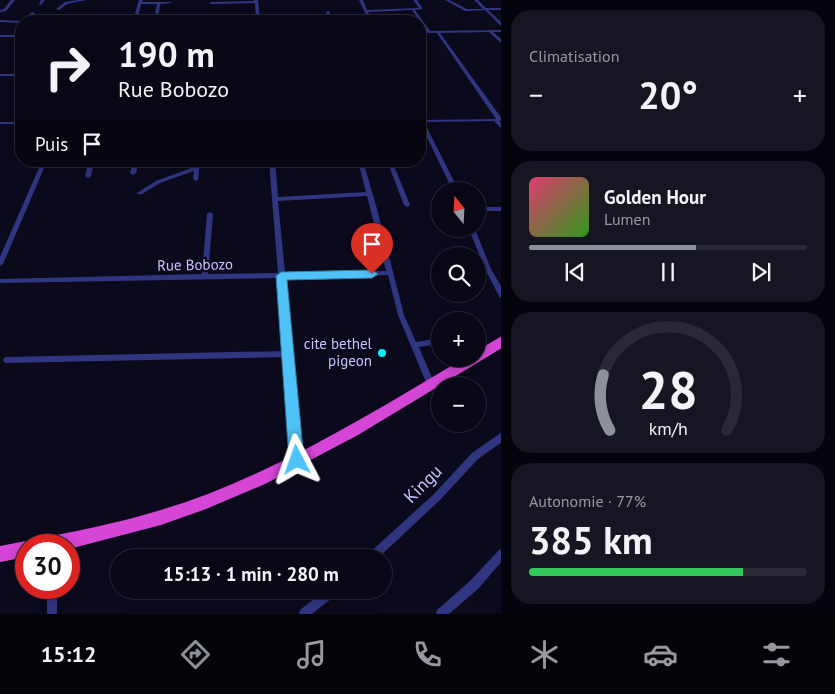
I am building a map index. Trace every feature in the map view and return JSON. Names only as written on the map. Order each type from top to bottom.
[{"type":"highway","points":[[486,351],[501,341]]},
{"type":"highway","points":[[444,377],[460,367]]},
{"type":"highway","points":[[80,538],[174,514],[228,493],[297,460],[431,385]]},
{"type":"highway","points":[[0,554],[15,551]]},
{"type":"street","points":[[0,11],[5,10],[13,0]]},
{"type":"street","points":[[58,9],[66,3],[84,0]]},
{"type":"street","points":[[361,0],[369,15]]},
{"type":"street","points":[[367,11],[422,9],[415,0]]},
{"type":"street","points":[[447,0],[466,10],[501,10]]},
{"type":"street","points":[[476,0],[501,26]]},
{"type":"street","points":[[211,3],[256,1],[257,15]]},
{"type":"street","points":[[137,15],[141,2],[170,3]]},
{"type":"street","points":[[157,13],[159,3]]},
{"type":"street","points":[[413,10],[416,15]]},
{"type":"street","points":[[0,22],[15,21]]},
{"type":"street","points":[[426,29],[428,32],[501,31]]},
{"type":"street","points":[[490,31],[501,43]]},
{"type":"street","points":[[438,32],[499,118],[501,128]]},
{"type":"street","points":[[0,36],[15,36]]},
{"type":"street","points":[[0,75],[15,75]]},
{"type":"street","points":[[426,119],[499,118]]},
{"type":"street","points":[[0,123],[15,122]]},
{"type":"street","points":[[426,131],[452,182]]},
{"type":"street","points":[[0,264],[42,167]]},
{"type":"street","points":[[88,176],[90,167]]},
{"type":"street","points":[[133,172],[134,167]]},
{"type":"street","points":[[272,167],[297,460]]},
{"type":"street","points":[[362,167],[406,329],[415,344],[431,385]]},
{"type":"street","points":[[392,167],[407,205]]},
{"type":"street","points":[[140,193],[158,182],[196,168],[196,179]]},
{"type":"street","points":[[275,200],[369,194]]},
{"type":"street","points":[[486,209],[501,209]]},
{"type":"street","points":[[205,277],[210,214]]},
{"type":"street","points":[[476,238],[501,296]]},
{"type":"street","name":"Rue Bobozo","points":[[0,280],[390,273]]},
{"type":"street","points":[[415,344],[431,342]]},
{"type":"street","points":[[7,360],[289,354]]},
{"type":"street","name":"Kingu","points":[[380,549],[437,497],[475,456],[501,436]]},
{"type":"street","points":[[441,614],[474,584],[501,553]]},
{"type":"street","points":[[52,599],[52,614]]},
{"type":"street","points":[[304,614],[322,599]]},
{"type":"place","name":"cite bethel pigeon","points":[[382,353]]},
{"type":"route","points":[[297,460],[281,276],[372,274]]}]
